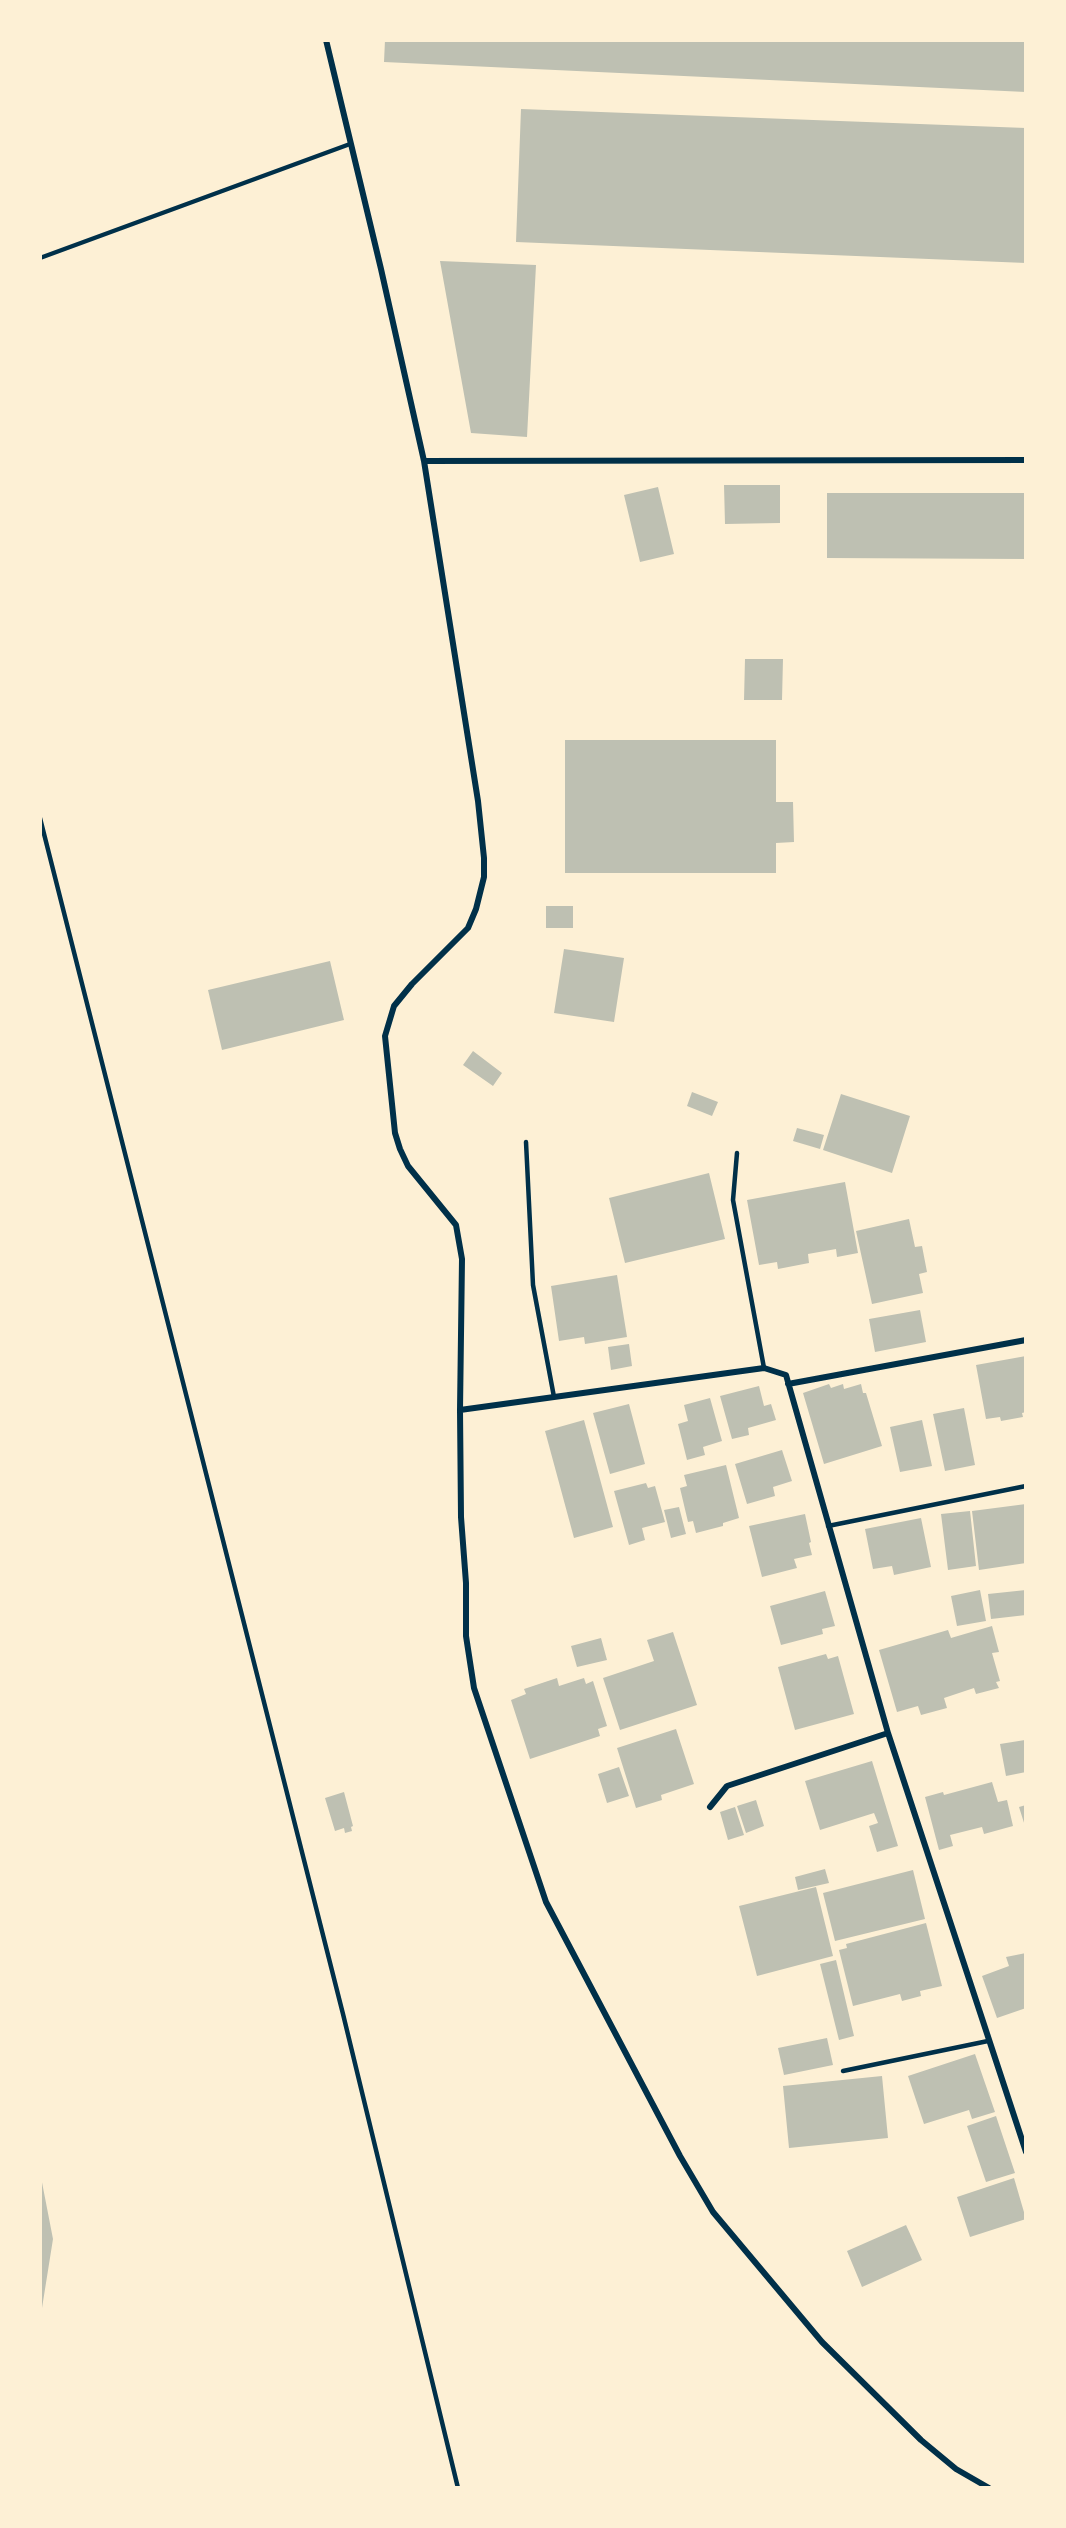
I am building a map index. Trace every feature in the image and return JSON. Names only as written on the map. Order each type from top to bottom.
[{"type":"street","points":[[326,40],[424,461],[478,801],[484,877],[477,909],[468,928],[412,984],[394,1006],[385,1036],[395,1133],[400,1149],[408,1166],[456,1225],[463,1281],[460,1410],[466,1636],[474,1688],[546,1902],[680,2156],[713,2212],[822,2342],[863,2383],[921,2440],[956,2469],[989,2487]]},
{"type":"street","points":[[424,461],[1026,460]]},
{"type":"street","points":[[788,1384],[1026,1340]]},
{"type":"street","points":[[460,1410],[764,1368],[786,1375],[888,1733],[1026,2152]]},
{"type":"street","points":[[710,1807],[727,1786],[888,1733]]},
{"type":"lane","points":[[40,258],[350,144]]},
{"type":"lane","points":[[40,818],[340,2002],[458,2487]]},
{"type":"lane","points":[[526,1142],[533,1285],[554,1396]]},
{"type":"lane","points":[[737,1153],[733,1200],[764,1368]]},
{"type":"lane","points":[[828,1526],[1026,1486]]},
{"type":"lane","points":[[843,2071],[988,2041]]},
{"type":"building","points":[[385,40],[1026,40],[1026,92],[384,62]]},
{"type":"building","points":[[521,109],[1026,128],[1026,263],[516,242]]},
{"type":"building","points":[[440,261],[536,265],[527,437],[471,433]]},
{"type":"building","points":[[724,485],[780,485],[780,523],[725,524]]},
{"type":"building","points":[[658,487],[674,554],[640,562],[624,495]]},
{"type":"building","points":[[827,493],[1026,493],[1026,559],[827,558]]},
{"type":"building","points":[[745,659],[783,659],[782,700],[744,700]]},
{"type":"building","points":[[565,740],[776,740],[776,802],[793,802],[794,842],[776,843],[776,873],[565,873]]},
{"type":"building","points":[[546,906],[573,906],[573,928],[546,928]]},
{"type":"building","points":[[564,949],[624,958],[614,1022],[554,1013]]},
{"type":"building","points":[[330,961],[344,1020],[222,1050],[208,990]]},
{"type":"building","points":[[473,1051],[502,1073],[493,1086],[463,1065]]},
{"type":"building","points":[[692,1092],[718,1102],[712,1116],[687,1106]]},
{"type":"building","points":[[841,1094],[910,1116],[892,1173],[823,1150]]},
{"type":"building","points":[[797,1128],[824,1135],[820,1149],[793,1141]]},
{"type":"building","points":[[709,1173],[725,1239],[625,1263],[609,1198]]},
{"type":"building","points":[[845,1182],[858,1253],[837,1257],[836,1249],[808,1254],[809,1263],[778,1269],[777,1262],[759,1265],[747,1200]]},
{"type":"building","points":[[909,1219],[915,1247],[922,1246],[927,1272],[919,1274],[923,1293],[872,1304],[856,1231]]},
{"type":"building","points":[[617,1275],[627,1337],[585,1344],[584,1337],[559,1341],[551,1286]]},
{"type":"building","points":[[920,1310],[926,1342],[875,1352],[869,1319]]},
{"type":"building","points":[[629,1344],[632,1366],[611,1370],[608,1347]]},
{"type":"building","points":[[1026,1356],[1026,1412],[1022,1413],[1023,1417],[1001,1421],[1000,1417],[986,1419],[976,1365]]},
{"type":"building","points":[[829,1384],[831,1388],[843,1384],[844,1389],[861,1384],[863,1393],[866,1393],[882,1446],[824,1464],[803,1393]]},
{"type":"building","points":[[759,1386],[764,1406],[771,1404],[776,1420],[748,1428],[749,1435],[732,1439],[720,1396]]},
{"type":"building","points":[[710,1398],[722,1441],[703,1447],[705,1455],[687,1460],[678,1424],[688,1421],[684,1405]]},
{"type":"building","points":[[629,1404],[645,1464],[610,1474],[593,1413]]},
{"type":"building","points":[[964,1408],[975,1465],[945,1471],[933,1414]]},
{"type":"building","points":[[584,1420],[613,1527],[574,1538],[545,1431]]},
{"type":"building","points":[[922,1420],[932,1466],[900,1472],[890,1427]]},
{"type":"building","points":[[782,1450],[792,1481],[773,1487],[775,1496],[747,1504],[735,1464]]},
{"type":"building","points":[[726,1465],[739,1518],[723,1523],[723,1526],[696,1533],[693,1521],[688,1522],[680,1488],[687,1486],[684,1475]]},
{"type":"building","points":[[646,1483],[648,1488],[655,1486],[665,1522],[642,1528],[645,1540],[629,1545],[614,1491]]},
{"type":"building","points":[[1026,1504],[1026,1563],[979,1570],[972,1511]]},
{"type":"building","points":[[679,1507],[686,1534],[671,1538],[664,1510]]},
{"type":"building","points":[[970,1511],[976,1566],[948,1570],[941,1514]]},
{"type":"building","points":[[805,1514],[812,1555],[794,1559],[797,1568],[762,1577],[749,1526]]},
{"type":"building","points":[[921,1518],[931,1567],[894,1575],[892,1566],[873,1569],[865,1529]]},
{"type":"building","points":[[980,1590],[986,1621],[957,1626],[951,1596]]},
{"type":"building","points":[[1026,1590],[1026,1615],[991,1619],[988,1594]]},
{"type":"building","points":[[825,1591],[835,1626],[822,1629],[823,1634],[781,1645],[770,1606]]},
{"type":"building","points":[[992,1626],[999,1652],[992,1653],[1000,1681],[996,1682],[999,1688],[976,1694],[974,1688],[944,1698],[947,1708],[921,1715],[918,1706],[897,1712],[879,1650],[948,1630],[951,1638]]},
{"type":"building","points":[[673,1632],[697,1705],[620,1730],[603,1678],[654,1661],[647,1640]]},
{"type":"building","points":[[601,1638],[607,1660],[577,1667],[571,1646]]},
{"type":"building","points":[[826,1654],[828,1659],[838,1656],[854,1714],[795,1730],[778,1667]]},
{"type":"building","points":[[557,1678],[559,1686],[584,1678],[586,1684],[593,1681],[607,1726],[598,1729],[600,1736],[530,1759],[511,1700],[526,1694],[524,1689]]},
{"type":"building","points":[[676,1729],[694,1784],[661,1795],[662,1800],[636,1808],[617,1748]]},
{"type":"building","points":[[1025,1740],[1026,1772],[1006,1776],[1000,1744]]},
{"type":"building","points":[[872,1761],[898,1846],[877,1852],[869,1826],[878,1823],[874,1813],[820,1830],[805,1781]]},
{"type":"building","points":[[619,1767],[629,1796],[607,1803],[598,1774]]},
{"type":"building","points":[[992,1782],[998,1802],[1007,1800],[1013,1826],[984,1834],[982,1827],[950,1835],[953,1846],[939,1850],[925,1797],[943,1792],[944,1795]]},
{"type":"building","points":[[344,1792],[353,1826],[352,1831],[345,1833],[344,1828],[335,1831],[325,1798]]},
{"type":"building","points":[[756,1800],[764,1826],[746,1833],[737,1806]]},
{"type":"building","points":[[1026,1805],[1026,1825],[1025,1826],[1019,1807]]},
{"type":"building","points":[[735,1807],[744,1835],[728,1840],[720,1812]]},
{"type":"building","points":[[825,1869],[829,1883],[798,1890],[795,1877]]},
{"type":"building","points":[[913,1870],[925,1919],[835,1941],[823,1893]]},
{"type":"building","points":[[816,1887],[833,1956],[757,1976],[739,1906]]},
{"type":"building","points":[[926,1923],[942,1986],[920,1991],[921,1996],[902,2001],[900,1994],[853,2006],[839,1950],[847,1948],[846,1944]]},
{"type":"building","points":[[1026,1953],[1026,2008],[997,2018],[982,1976],[1009,1966],[1006,1957]]},
{"type":"building","points":[[836,1960],[854,2036],[839,2040],[820,1964]]},
{"type":"building","points":[[827,2038],[833,2065],[784,2075],[778,2048]]},
{"type":"building","points":[[975,2054],[995,2112],[972,2119],[969,2110],[924,2124],[908,2076]]},
{"type":"building","points":[[882,2076],[888,2138],[789,2148],[783,2086]]},
{"type":"building","points":[[996,2116],[1015,2173],[986,2182],[967,2126]]},
{"type":"building","points":[[40,2172],[53,2239],[42,2308],[40,2308]]},
{"type":"building","points":[[1014,2178],[1026,2219],[970,2237],[957,2197]]},
{"type":"building","points":[[906,2225],[922,2260],[862,2287],[847,2251]]}]
